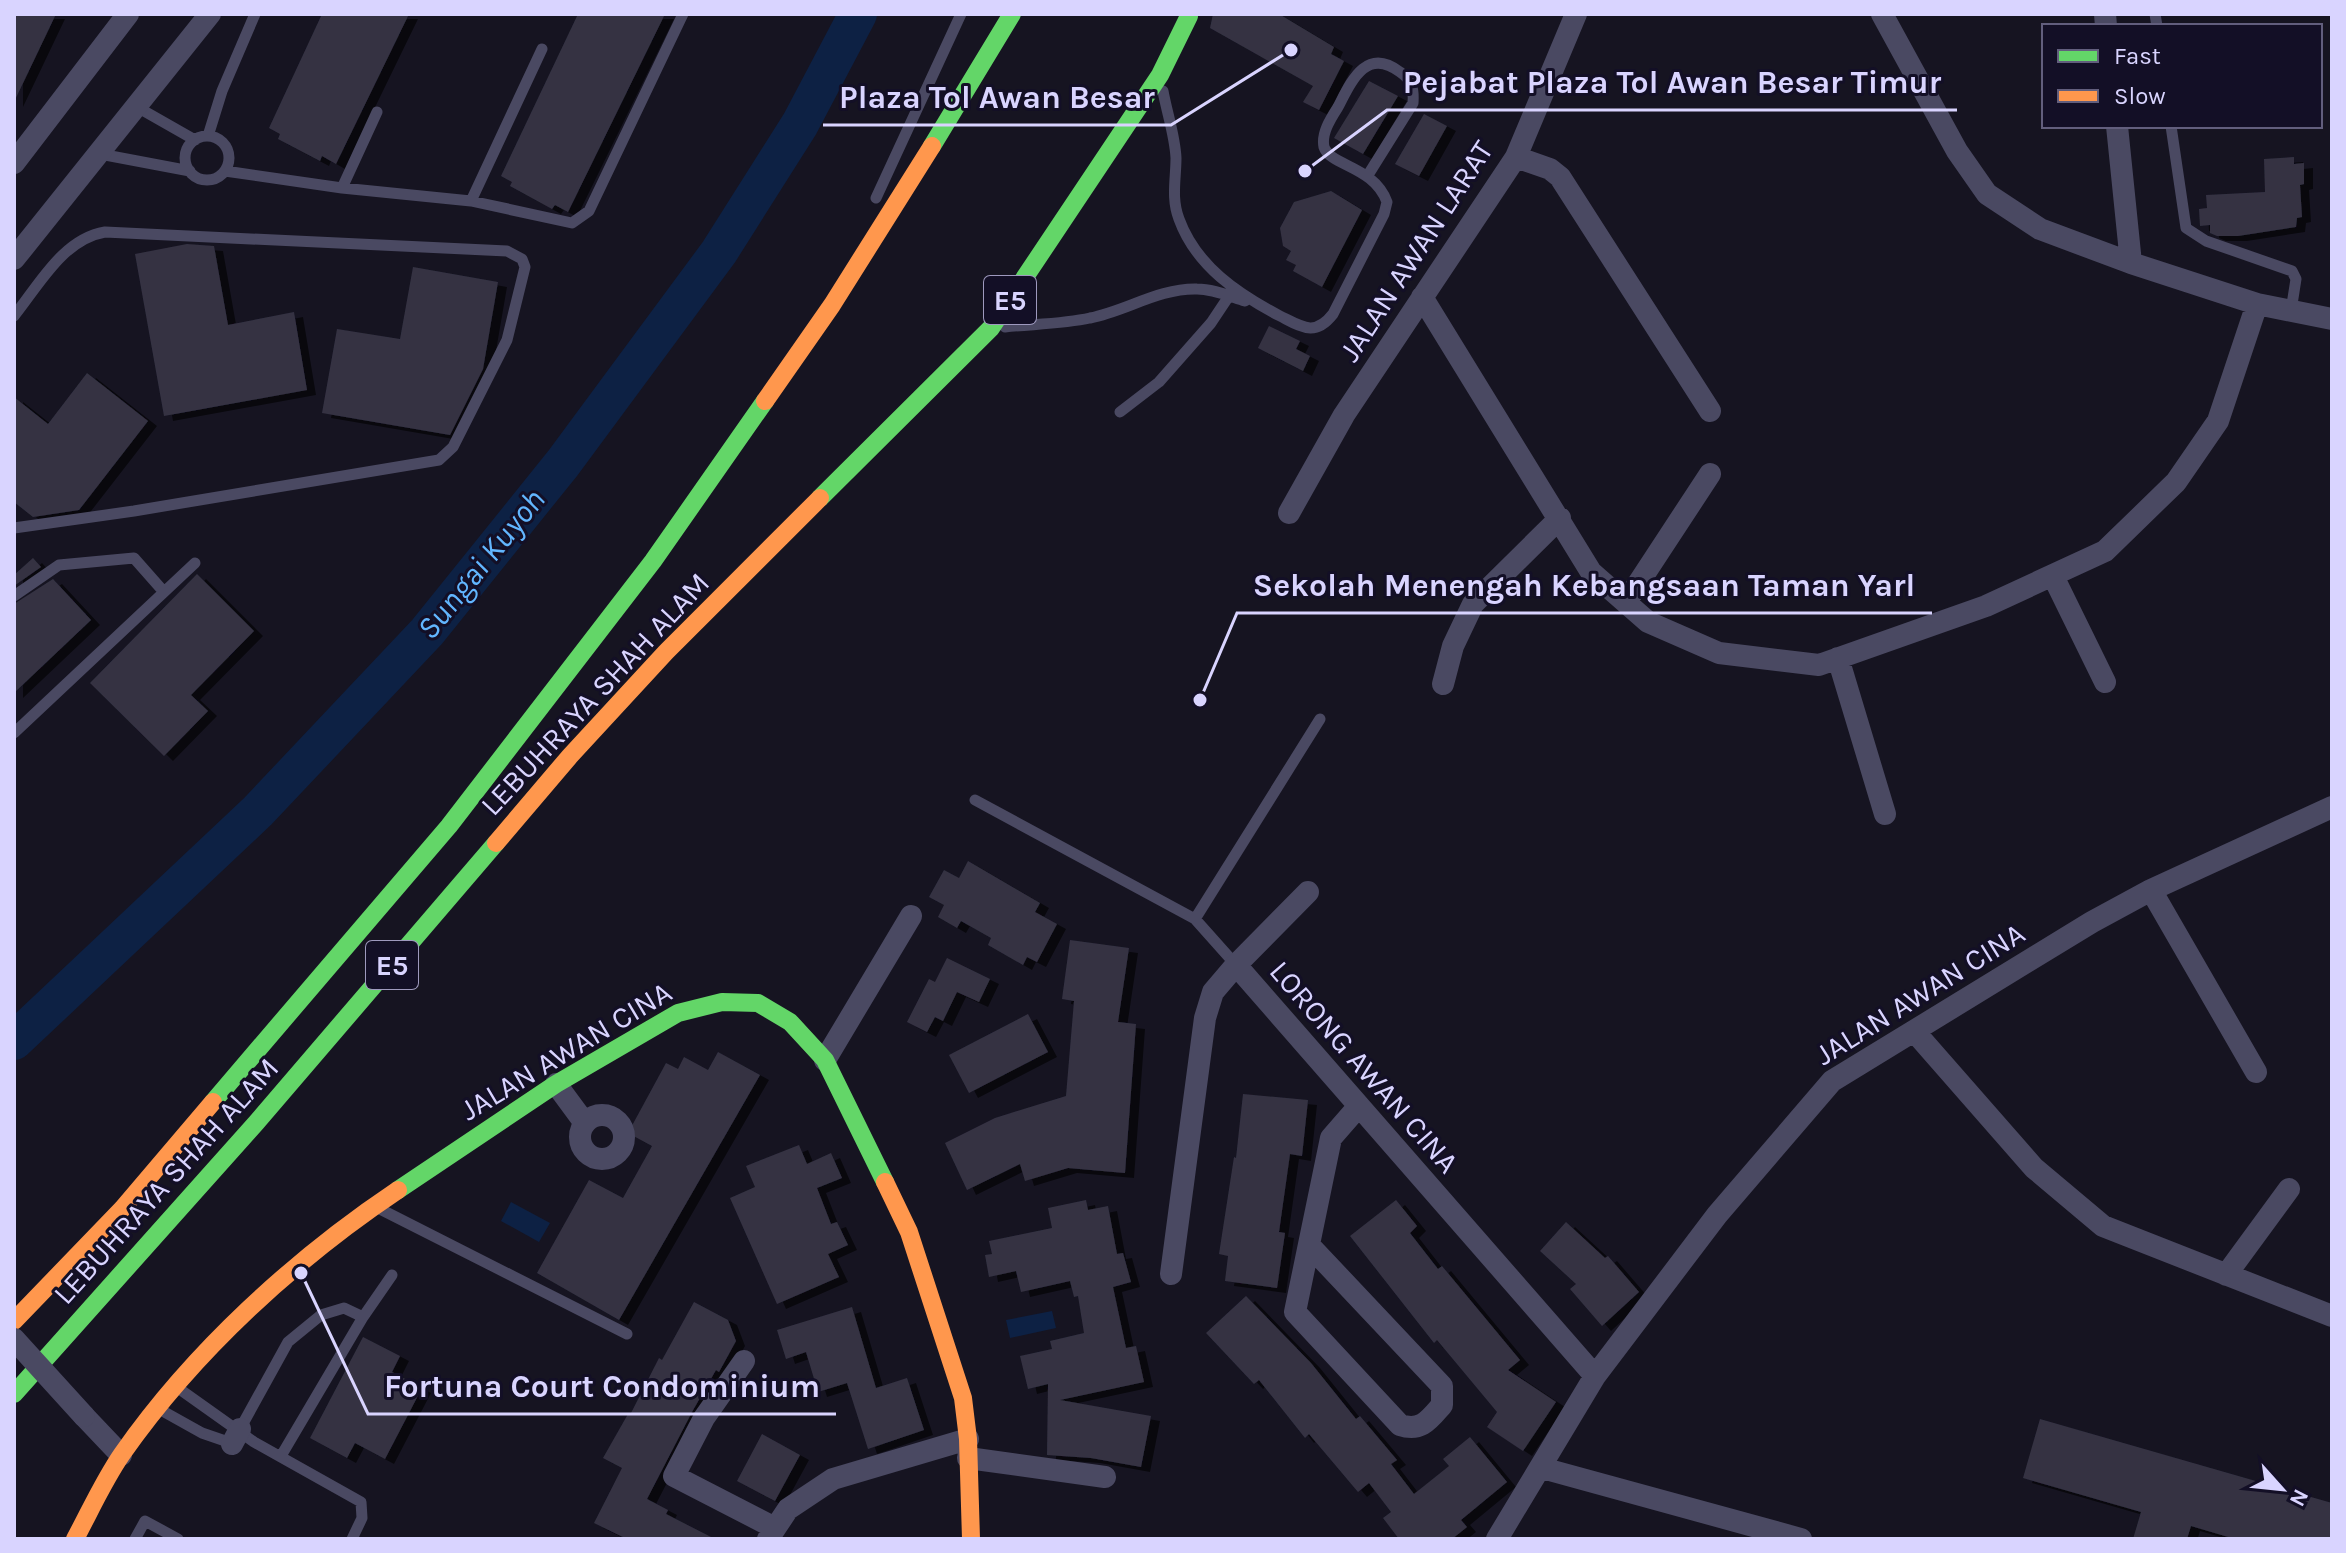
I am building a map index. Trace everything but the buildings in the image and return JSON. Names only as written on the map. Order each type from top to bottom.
[{"type":"main road","name":"LEBUHRAYA SHAH ALAM","points":[[14,1321],[122,1209],[449,826],[653,561],[811,335],[988,57],[1012,14]]},
{"type":"main road","name":"LEBUHRAYA SHAH ALAM","points":[[14,1394],[256,1123],[602,721],[666,652],[991,328],[1160,75],[1189,16]]},
{"type":"main road","name":"JALAN AWAN CINA","points":[[75,1539],[121,1455],[176,1386],[272,1285],[374,1206],[556,1084],[678,1013],[722,1002],[758,1003],[790,1022],[825,1060],[909,1232],[963,1398],[971,1539]]},
{"type":"street","points":[[14,163],[128,14]]},
{"type":"street","points":[[14,259],[210,14]]},
{"type":"street","name":"JALAN AWAN LARAT","points":[[1289,513],[1344,415],[1516,157],[1576,14]]},
{"type":"street","points":[[1882,14],[1957,151],[1987,194],[2040,229],[2131,263],[2257,304],[2332,319]]},
{"type":"street","points":[[2117,128],[2131,263]]},
{"type":"street","points":[[1516,157],[1550,169],[1560,177],[1710,411]]},
{"type":"street","points":[[1422,297],[1591,572],[1648,622],[1719,653],[1819,665],[1986,606],[2105,551],[2176,482],[2218,421],[2257,304]]},
{"type":"street","points":[[1626,602],[1710,474]]},
{"type":"street","points":[[1443,684],[1453,646],[1473,604],[1560,518]]},
{"type":"street","points":[[2053,576],[2105,682]]},
{"type":"street","points":[[1838,658],[1885,814]]},
{"type":"street","name":"JALAN AWAN CINA","points":[[1497,1539],[1595,1376],[1717,1215],[1832,1081],[2092,922],[2151,890],[2332,807]]},
{"type":"street","points":[[2151,890],[2256,1072]]},
{"type":"street","points":[[1236,965],[1308,892]]},
{"type":"street","points":[[825,1060],[911,916]]},
{"type":"street","name":"LORONG AWAN CINA","points":[[1171,1274],[1205,1018],[1213,992],[1236,965],[1595,1376]]},
{"type":"street","points":[[1914,1031],[2034,1168],[2103,1226],[2332,1316]]},
{"type":"street","points":[[556,1084],[584,1122]]},
{"type":"street","points":[[1309,1245],[1442,1386],[1442,1405],[1423,1426],[1410,1428],[1400,1425],[1295,1312],[1331,1138],[1358,1107]]},
{"type":"street","points":[[2226,1275],[2289,1189]]},
{"type":"street","points":[[14,1339],[121,1455]]},
{"type":"street","points":[[744,1361],[704,1418],[674,1476],[772,1533],[788,1509],[833,1479],[968,1449],[1105,1477]]},
{"type":"street","points":[[1542,1468],[1801,1539]]},
{"type":"lane","points":[[208,136],[222,91],[255,14]]},
{"type":"lane","points":[[225,171],[342,188],[471,201],[572,223],[589,211],[683,14]]},
{"type":"lane","points":[[868,216],[961,14]]},
{"type":"lane","points":[[471,201],[542,49]]},
{"type":"lane","points":[[1160,75],[1176,157],[1173,190],[1179,219],[1195,248],[1219,277],[1261,306],[1301,326],[1314,329],[1325,325],[1384,214],[1387,202],[1383,192],[1368,175],[1326,152],[1323,144],[1329,122],[1356,72],[1379,63],[1408,77],[1414,91],[1413,103],[1368,175]]},
{"type":"lane","points":[[137,107],[195,140]]},
{"type":"lane","points":[[342,188],[377,112]]},
{"type":"lane","points":[[2171,128],[2186,228],[2206,241],[2292,271],[2296,279],[2291,311]]},
{"type":"lane","points":[[100,154],[190,171],[204,180],[216,178],[225,171],[228,151],[220,140],[208,136],[190,144],[185,158],[190,171]]},
{"type":"lane","points":[[14,316],[70,248],[86,238],[105,232],[507,251],[515,254],[525,267],[507,340],[453,447],[439,460],[14,528]]},
{"type":"lane","points":[[811,335],[855,244]]},
{"type":"lane","points":[[991,328],[1088,319],[1161,294],[1197,289],[1261,306]]},
{"type":"lane","points":[[1120,412],[1159,382],[1211,323],[1229,296]]},
{"type":"lane","points":[[14,596],[59,565],[134,558],[164,592]]},
{"type":"lane","points":[[14,733],[195,563]]},
{"type":"lane","points":[[1195,919],[1320,719]]},
{"type":"lane","points":[[975,800],[1195,919],[1236,965]]},
{"type":"lane","points":[[374,1206],[627,1334]]},
{"type":"lane","points":[[281,1456],[363,1317],[392,1275]]},
{"type":"lane","points":[[242,1438],[288,1342],[321,1315],[344,1308],[363,1317]]},
{"type":"lane","points":[[176,1386],[242,1438],[281,1456],[361,1502],[362,1518],[352,1539]]},
{"type":"lane","points":[[158,1409],[202,1433],[242,1438]]},
{"type":"lane","points":[[135,1539],[145,1521],[178,1539]]},
{"type":"water","points":[[511,1202],[550,1223],[539,1242],[501,1221]]},
{"type":"water","points":[[1052,1311],[1056,1328],[1010,1338],[1006,1320]]},
{"type":"waterway","name":"Sungai Kuyoh","points":[[14,1041],[258,811],[427,632],[563,463],[719,252],[800,124],[858,14]]},
{"type":"traffic: fast","points":[[932,146],[1012,14]]},
{"type":"traffic: fast","points":[[820,498],[991,328],[1160,75],[1189,16]]},
{"type":"traffic: fast","points":[[213,1102],[449,826],[653,561],[765,401]]},
{"type":"traffic: fast","points":[[14,1394],[256,1123],[496,843]]},
{"type":"traffic: fast","points":[[398,1190],[556,1084],[678,1013],[722,1002],[758,1003],[790,1022],[825,1060],[885,1182]]},
{"type":"traffic: slow","points":[[765,401],[832,305],[932,146]]},
{"type":"traffic: slow","points":[[496,843],[570,756],[666,652],[820,498]]},
{"type":"traffic: slow","points":[[14,1321],[122,1209],[213,1102]]},
{"type":"traffic: slow","points":[[885,1182],[909,1232],[963,1398],[968,1439],[971,1539]]},
{"type":"traffic: slow","points":[[75,1539],[122,1454],[150,1416],[214,1343],[284,1277],[398,1190]]},
{"type":"place","name":"Plaza Tol Awan Besar","points":[[1291,50]]},
{"type":"place","name":"Pejabat Plaza Tol Awan Besar Timur","points":[[1305,171]]},
{"type":"place","name":"Sekolah Menengah Kebangsaan Taman Yarl","points":[[1200,700]]},
{"type":"place","name":"Fortuna Court Condominium","points":[[301,1273]]}]
